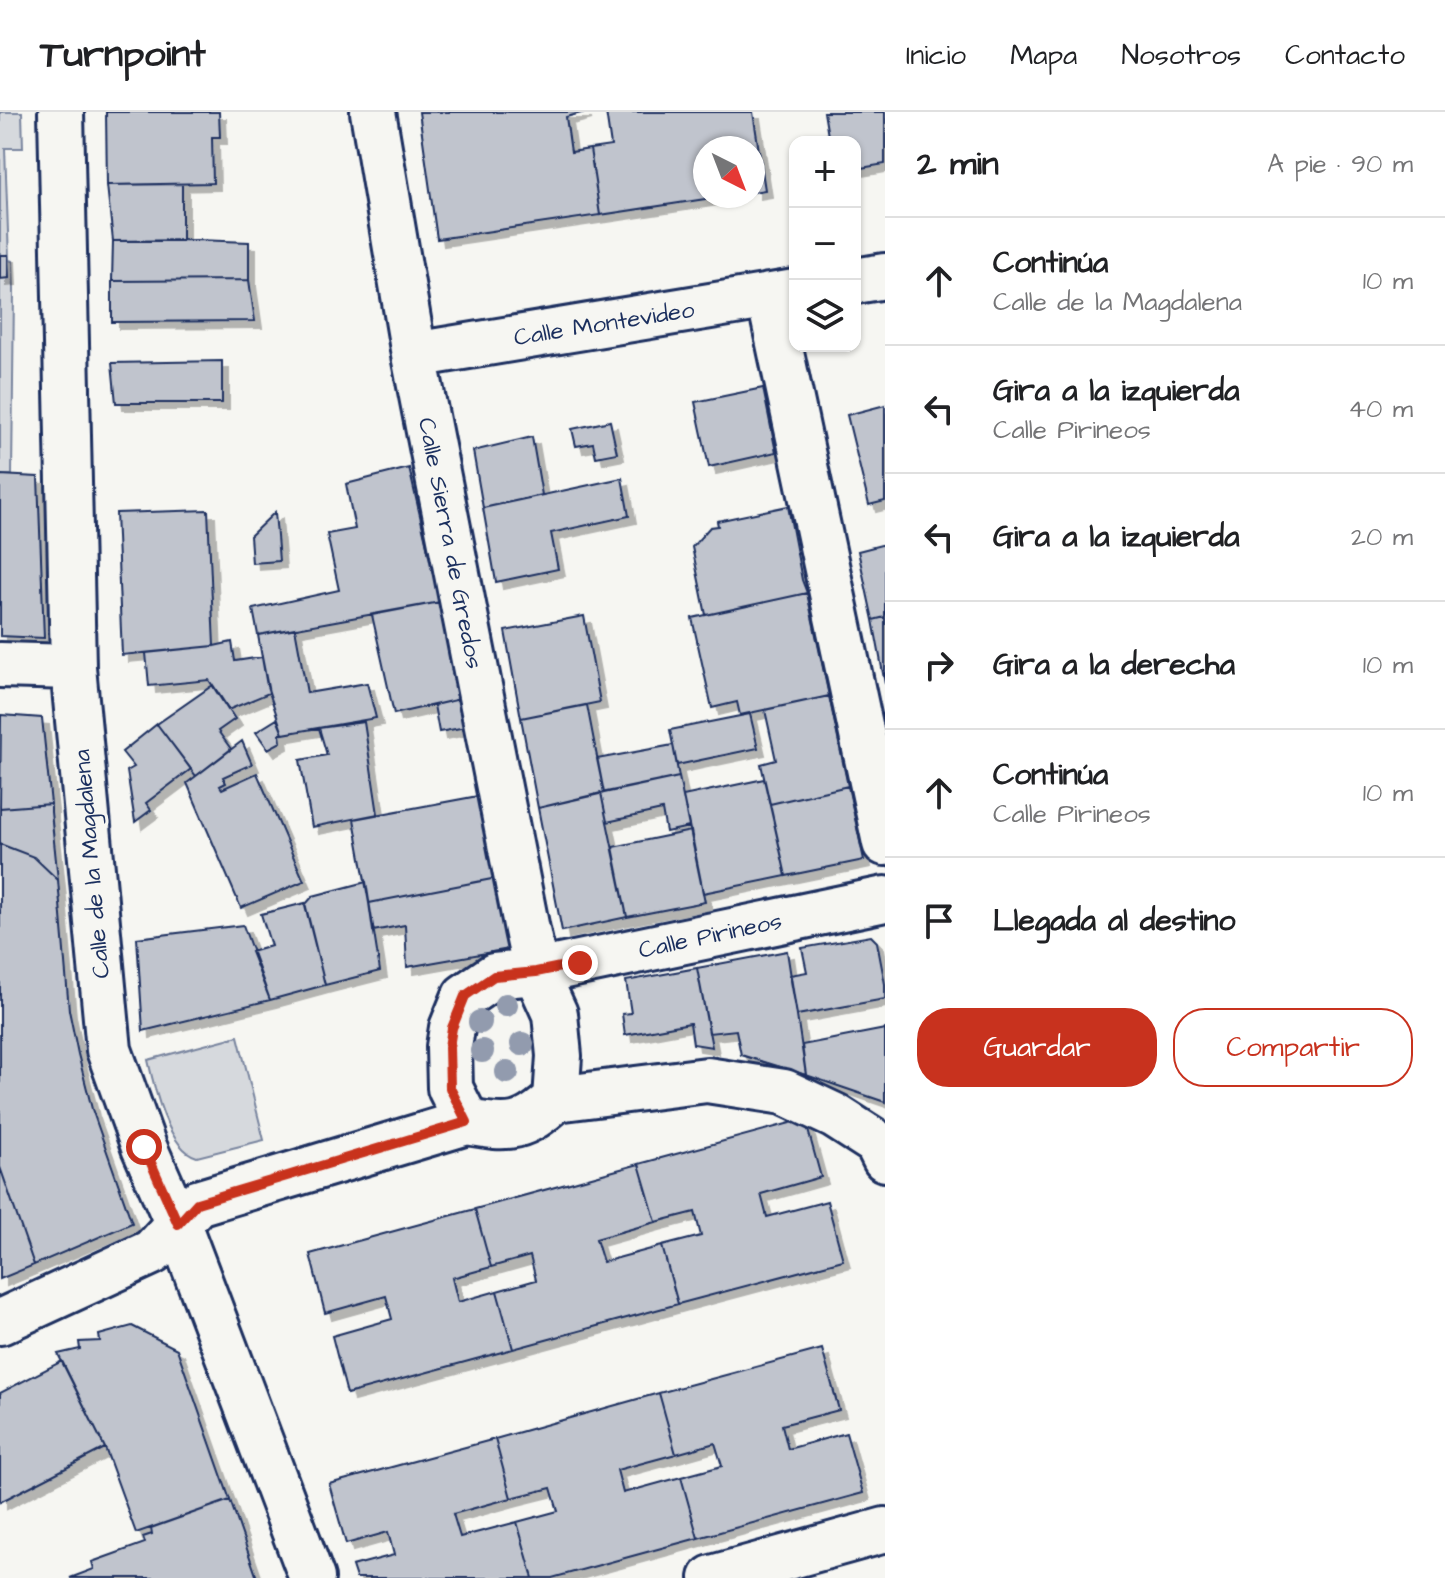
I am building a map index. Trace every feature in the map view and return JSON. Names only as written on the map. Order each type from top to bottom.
[{"type":"street","name":"Calle de la Magdalena","points":[[61,112],[73,667],[109,1050],[312,1578]]},
{"type":"street","name":"Calle Sierra de Gredos","points":[[373,112],[414,355],[536,972]]},
{"type":"street","points":[[861,280],[885,276]]},
{"type":"street","points":[[782,294],[885,843]]},
{"type":"street","name":"Calle Montevideo","points":[[414,355],[782,294]]},
{"type":"street","points":[[0,665],[73,667]]},
{"type":"street","name":"Calle Pirineos","points":[[536,972],[885,899]]},
{"type":"street","points":[[467,1122],[450,1088],[452,1028],[465,996],[494,976],[536,972],[555,1014],[559,1056],[556,1099]]},
{"type":"street","points":[[0,1322],[152,1252],[197,1203],[467,1122],[504,1129],[536,1117],[556,1099],[707,1080],[784,1092],[835,1116],[881,1151]]},
{"type":"street","points":[[712,1578],[885,1530]]},
{"type":"shaded area","points":[[0,112],[22,112],[23,148],[5,148],[9,260],[13,261],[14,289],[12,475],[0,475]]},
{"type":"shaded area","points":[[238,1036],[264,1140],[197,1157],[187,1152],[170,1130],[158,1100],[148,1060]]},
{"type":"building","points":[[106,112],[219,112],[220,137],[212,137],[213,183],[107,185]]},
{"type":"building","points":[[419,112],[585,112],[566,117],[571,152],[590,149],[600,215],[437,239]]},
{"type":"building","points":[[606,112],[753,112],[757,136],[693,136],[693,201],[600,215],[590,149],[611,146]]},
{"type":"building","points":[[824,112],[885,112],[885,164],[861,168],[861,136],[828,136]]},
{"type":"building","points":[[182,184],[182,241],[113,241],[107,185]]},
{"type":"building","points":[[113,241],[249,242],[249,280],[112,281]]},
{"type":"building","points":[[0,255],[8,255],[9,278],[0,279]]},
{"type":"building","points":[[249,280],[255,321],[112,322],[112,281]]},
{"type":"building","points":[[222,361],[222,403],[116,403],[112,363]]},
{"type":"building","points":[[763,388],[776,452],[709,467],[695,402]]},
{"type":"building","points":[[885,405],[885,501],[869,505],[847,415]]},
{"type":"building","points":[[610,421],[617,453],[596,457],[593,443],[576,446],[572,429]]},
{"type":"building","points":[[532,437],[542,495],[483,508],[473,451]]},
{"type":"building","points":[[409,468],[440,602],[258,635],[253,609],[339,590],[327,534],[355,529],[346,484]]},
{"type":"building","points":[[0,475],[38,477],[44,638],[0,636]]},
{"type":"building","points":[[622,478],[629,516],[551,533],[558,569],[496,582],[483,508]]},
{"type":"building","points":[[788,506],[807,593],[706,615],[692,547],[710,527],[718,526],[717,521]]},
{"type":"building","points":[[208,510],[214,646],[122,655],[116,513]]},
{"type":"building","points":[[275,512],[279,561],[252,563],[250,536]]},
{"type":"building","points":[[885,544],[885,617],[873,620],[858,551]]},
{"type":"building","points":[[807,593],[829,696],[740,715],[737,702],[712,708],[692,618]]},
{"type":"building","points":[[440,602],[460,699],[394,714],[372,615]]},
{"type":"building","points":[[584,616],[600,702],[521,718],[505,631]]},
{"type":"building","points":[[885,617],[885,684],[873,620]]},
{"type":"building","points":[[295,628],[307,693],[367,683],[376,718],[283,734],[267,686],[258,635]]},
{"type":"building","points":[[232,642],[235,661],[262,657],[269,693],[228,710],[209,680],[149,686],[146,653]]},
{"type":"building","points":[[213,685],[235,719],[218,731],[231,749],[196,776],[157,724]]},
{"type":"building","points":[[829,696],[848,786],[770,804],[761,764],[776,760],[765,710]]},
{"type":"building","points":[[460,699],[466,727],[439,732],[434,705]]},
{"type":"building","points":[[587,705],[604,793],[538,808],[521,718]]},
{"type":"building","points":[[750,714],[758,748],[677,765],[670,730]]},
{"type":"building","points":[[1,715],[42,718],[51,804],[0,808]]},
{"type":"building","points":[[277,719],[283,734],[280,734],[281,742],[268,749],[256,732]]},
{"type":"building","points":[[364,722],[378,814],[312,827],[300,760],[327,755],[319,728]]},
{"type":"building","points":[[157,724],[191,769],[146,803],[151,810],[135,822],[127,771],[134,767],[122,752]]},
{"type":"building","points":[[242,741],[252,764],[223,777],[226,783],[220,786],[222,789],[257,773],[304,881],[241,908],[187,783]]},
{"type":"building","points":[[673,745],[679,777],[604,793],[597,759]]},
{"type":"building","points":[[679,777],[689,827],[666,832],[662,810],[607,822],[601,793]]},
{"type":"building","points":[[764,779],[786,876],[703,893],[683,796]]},
{"type":"building","points":[[848,786],[864,860],[786,876],[770,804]]},
{"type":"building","points":[[601,793],[627,917],[562,931],[538,808]]},
{"type":"building","points":[[478,796],[497,878],[369,903],[354,819]]},
{"type":"building","points":[[51,804],[58,880],[34,857],[0,844],[0,808]]},
{"type":"building","points":[[691,831],[705,902],[627,917],[613,847]]},
{"type":"building","points":[[0,844],[34,857],[58,880],[69,1010],[78,1054],[92,1109],[132,1223],[34,1265],[0,1167]]},
{"type":"building","points":[[497,878],[509,949],[407,967],[405,925],[373,931],[369,903]]},
{"type":"building","points":[[366,882],[380,971],[325,985],[305,905],[313,896]]},
{"type":"building","points":[[305,903],[325,985],[270,1000],[251,952],[271,946],[261,914]]},
{"type":"building","points":[[243,925],[270,1000],[143,1031],[137,938]]},
{"type":"building","points":[[871,936],[877,942],[885,999],[797,1015],[790,975],[807,972],[802,948]]},
{"type":"building","points":[[787,951],[806,1075],[741,1055],[736,1030],[709,1033],[697,968]]},
{"type":"building","points":[[697,968],[712,1047],[693,1044],[690,1023],[625,1035],[622,1014],[631,1013],[626,981]]},
{"type":"building","points":[[885,1029],[885,1102],[806,1075],[802,1045]]},
{"type":"building","points":[[805,1119],[821,1177],[761,1194],[767,1217],[827,1201],[843,1260],[678,1304],[662,1246],[701,1236],[695,1212],[656,1222],[639,1164]]},
{"type":"building","points":[[639,1164],[656,1222],[596,1239],[603,1262],[662,1246],[678,1304],[513,1349],[497,1291],[536,1280],[530,1256],[491,1267],[475,1209]]},
{"type":"building","points":[[0,1167],[34,1265],[0,1279]]},
{"type":"building","points":[[475,1209],[491,1267],[452,1278],[458,1302],[497,1291],[513,1349],[347,1394],[332,1336],[392,1319],[386,1296],[325,1313],[310,1254]]},
{"type":"building","points":[[132,1326],[177,1349],[230,1500],[136,1533],[105,1448],[58,1354],[80,1349],[79,1342],[100,1341],[99,1335]]},
{"type":"building","points":[[822,1349],[839,1410],[782,1425],[788,1449],[846,1433],[863,1493],[698,1538],[681,1477],[722,1466],[715,1443],[676,1454],[659,1393]]},
{"type":"building","points":[[62,1361],[105,1448],[0,1502],[0,1393]]},
{"type":"building","points":[[659,1393],[676,1454],[617,1470],[623,1493],[681,1477],[698,1538],[552,1578],[533,1578],[517,1522],[558,1511],[551,1488],[511,1498],[495,1439]]},
{"type":"building","points":[[495,1439],[511,1498],[453,1514],[460,1537],[517,1522],[533,1578],[356,1578],[352,1566],[394,1555],[388,1532],[346,1544],[329,1484]]},
{"type":"building","points":[[230,1500],[257,1578],[70,1578],[94,1569],[92,1562],[145,1543],[143,1537],[152,1534],[151,1528]]},
{"type":"route","points":[[144,1147],[178,1224],[197,1203],[467,1122],[450,1088],[449,1047],[452,1028],[465,996],[494,976],[580,963]]}]
